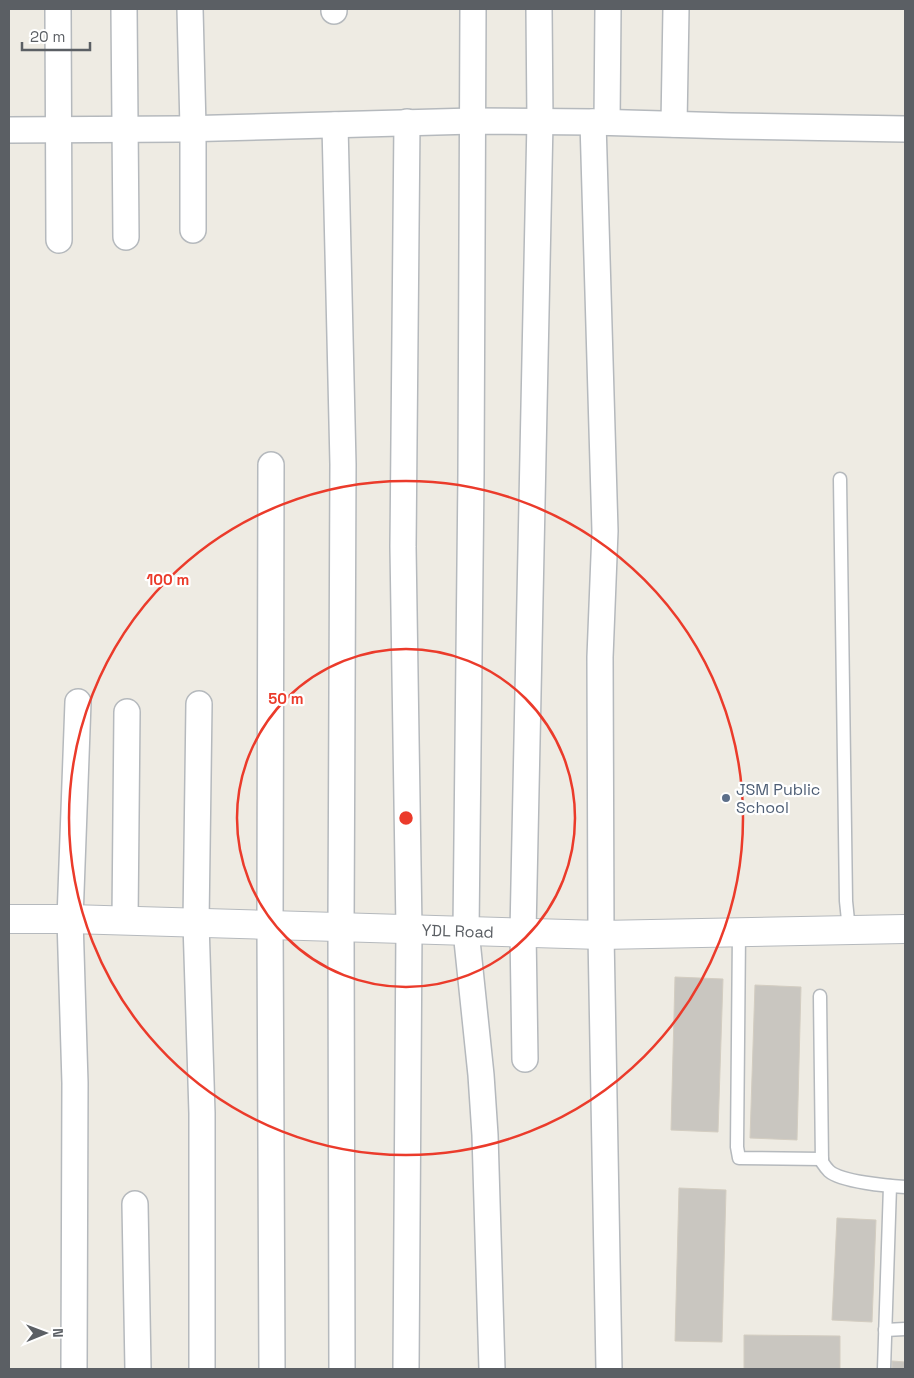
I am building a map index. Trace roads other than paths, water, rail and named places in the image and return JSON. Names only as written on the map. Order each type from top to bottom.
[{"type":"street","points":[[58,9],[59,240]]},
{"type":"street","points":[[124,9],[126,237]]},
{"type":"street","points":[[190,9],[193,230]]},
{"type":"street","points":[[473,9],[471,474],[466,931],[483,1101],[492,1369]]},
{"type":"street","points":[[525,1059],[523,932],[540,121],[539,9]]},
{"type":"street","points":[[608,9],[600,122],[605,531],[600,657],[601,935],[609,1369]]},
{"type":"street","points":[[674,124],[676,9]]},
{"type":"street","points":[[9,130],[125,130],[473,121],[905,128]]},
{"type":"street","points":[[406,122],[403,547],[409,929],[406,1369]]},
{"type":"street","points":[[335,124],[342,464],[342,1369]]},
{"type":"street","points":[[271,465],[270,925],[272,1369]]},
{"type":"street","points":[[74,1369],[75,1084],[70,919],[78,702]]},
{"type":"street","points":[[199,704],[196,923],[202,1113],[202,1369]]},
{"type":"street","points":[[125,920],[126,712]]},
{"type":"street","name":"YDL Road","points":[[9,919],[125,920],[601,935],[905,929]]},
{"type":"street","points":[[135,1204],[138,1369]]},
{"type":"lane","points":[[840,479],[846,901],[849,930]]},
{"type":"lane","points":[[739,932],[737,1148],[739,1158],[822,1158]]},
{"type":"lane","points":[[820,996],[822,1162],[830,1172],[841,1178],[905,1187]]},
{"type":"lane","points":[[884,1369],[890,1186]]},
{"type":"lane","points":[[886,1330],[905,1329]]},
{"type":"place","name":"JSM Public School","points":[[726,798]]}]
